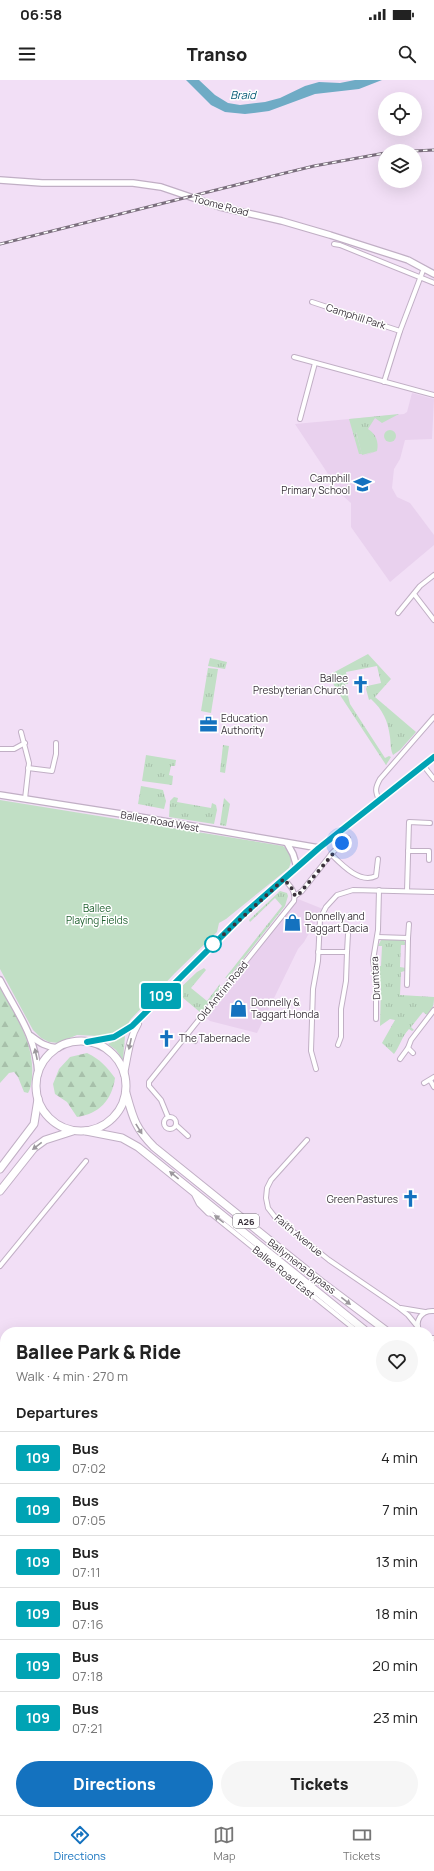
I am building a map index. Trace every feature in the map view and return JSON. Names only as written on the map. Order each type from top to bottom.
[{"type":"highway","name":"A26","points":[[0,1169],[34,1124],[38,1098],[38,1074],[46,1059],[58,1048],[69,1043],[87,1042],[99,1045],[110,1052],[119,1062],[124,1074],[126,1093],[123,1104],[108,1123],[98,1128],[86,1131],[73,1130],[61,1126],[51,1119],[43,1109],[38,1098]]},
{"type":"highway","name":"Ballymena Bypass","points":[[126,1093],[136,1126],[154,1147],[320,1281],[381,1327]]},
{"type":"highway","name":"A26","points":[[0,1192],[34,1148],[45,1140],[73,1130]]},
{"type":"highway","name":"Ballymena Bypass","points":[[86,1131],[122,1138],[138,1147],[361,1327]]},
{"type":"highway","points":[[194,1192],[200,1203],[209,1212]]},
{"type":"main road","points":[[87,1042],[108,1039],[122,1033],[142,1017],[234,923],[319,848],[434,757]]},
{"type":"main road","points":[[124,1074],[132,1033],[142,1017]]},
{"type":"street","name":"Toome Road","points":[[0,180],[42,183],[133,184],[161,187],[220,207],[282,221],[330,235],[408,260],[434,274]]},
{"type":"street","points":[[334,244],[340,245],[434,283]]},
{"type":"street","name":"Camphill Park","points":[[384,382],[400,331],[424,268]]},
{"type":"street","name":"Camphill Park","points":[[312,302],[400,331]]},
{"type":"street","points":[[294,357],[434,395]]},
{"type":"street","points":[[300,419],[315,363]]},
{"type":"street","points":[[398,613],[422,584],[434,575]]},
{"type":"street","points":[[414,594],[434,620]]},
{"type":"street","points":[[379,800],[375,792],[375,787],[380,779],[434,717]]},
{"type":"street","points":[[21,732],[29,760],[25,799]]},
{"type":"street","points":[[0,749],[14,749],[25,743]]},
{"type":"street","points":[[28,768],[52,771],[56,754],[56,743]]},
{"type":"street","points":[[423,765],[434,779]]},
{"type":"street","name":"Ballee Road West","points":[[0,795],[134,816],[319,848]]},
{"type":"street","points":[[407,891],[409,822],[430,823]]},
{"type":"street","name":"Old Antrim Road","points":[[168,1117],[161,1100],[148,1085],[153,1077],[294,901],[295,896],[302,891],[331,854],[348,838]]},
{"type":"street","points":[[287,843],[293,854],[297,867]]},
{"type":"street","points":[[408,851],[429,851],[429,860]]},
{"type":"street","points":[[331,854],[362,878],[370,879],[376,876],[378,859]]},
{"type":"street","points":[[284,879],[293,890],[295,896]]},
{"type":"street","points":[[316,1069],[311,1051],[313,988],[318,952],[320,919],[323,911],[331,900],[350,891],[379,890],[434,892]]},
{"type":"street","name":"Drumtara","points":[[376,1019],[376,982],[373,960],[377,937],[379,890]]},
{"type":"street","points":[[407,985],[409,924]]},
{"type":"street","points":[[338,1045],[341,1037],[341,1009],[346,981],[348,934]]},
{"type":"street","points":[[377,937],[408,938]]},
{"type":"street","points":[[318,952],[347,952]]},
{"type":"street","points":[[0,980],[31,1036],[37,1057],[38,1074]]},
{"type":"street","points":[[400,1059],[408,1048],[408,1044],[434,1010]]},
{"type":"street","points":[[186,1035],[194,1041]]},
{"type":"street","points":[[31,1036],[41,1044],[48,1047],[58,1048]]},
{"type":"street","points":[[408,1048],[414,1053]]},
{"type":"street","points":[[424,1083],[432,1079],[434,1087]]},
{"type":"street","points":[[176,1125],[172,1128],[166,1127],[164,1122],[168,1117],[174,1118],[176,1125],[188,1136]]},
{"type":"street","name":"Faith Avenue","points":[[306,1140],[271,1180],[267,1188],[268,1208],[275,1217],[329,1260],[408,1315],[417,1326]]},
{"type":"street","points":[[0,1266],[86,1161]]},
{"type":"street","name":"Ballee Road East","points":[[209,1212],[352,1327]]},
{"type":"street","name":"Faith Avenue","points":[[398,1308],[431,1311]]},
{"type":"street","points":[[417,1326],[419,1318],[431,1311]]},
{"type":"shaded area","name":"Camphill Primary School","points":[[412,393],[434,399],[432,439],[405,440],[400,459],[394,469],[392,488],[397,497],[410,503],[434,535],[434,545],[390,582],[351,527],[351,503],[342,495],[295,424],[404,414],[407,412]]},
{"type":"shaded area","points":[[298,899],[323,909],[304,942],[298,949],[257,1033],[210,1021],[205,1017]]},
{"type":"green space","points":[[399,414],[382,423],[375,418],[368,429],[376,438],[378,444],[377,451],[363,456],[373,452],[356,432],[362,454],[359,454],[349,419]]},
{"type":"green space","points":[[367,428],[373,452],[362,455],[356,431]]},
{"type":"green space","points":[[388,430],[392,430],[396,436],[392,442],[388,442],[384,438],[384,434]]},
{"type":"green space","points":[[368,654],[391,679],[375,697],[416,732],[400,750],[393,755],[386,721],[379,707],[371,699],[369,700],[366,689],[367,686],[381,683],[377,666],[346,672],[348,684],[345,684],[350,704],[385,758],[389,756],[391,757],[386,765],[336,689],[329,675]]},
{"type":"green space","points":[[210,658],[227,662],[225,669],[208,666]]},
{"type":"green space","points":[[208,668],[218,669],[211,713],[201,711]]},
{"type":"green space","points":[[223,745],[229,746],[225,773],[220,772]]},
{"type":"green space","points":[[146,755],[176,760],[175,766],[171,766],[169,775],[173,776],[172,785],[142,781]]},
{"type":"green space","points":[[141,786],[163,790],[166,801],[164,809],[138,804]]},
{"type":"green space","points":[[174,797],[178,798],[177,802],[211,808],[212,803],[216,805],[217,810],[214,824],[169,817],[170,801]]},
{"type":"green space","points":[[224,798],[230,804],[226,826],[220,825]]},
{"type":"green space","name":"Ballee Playing Fields","points":[[0,800],[283,846],[290,853],[291,861],[289,868],[219,923],[217,932],[175,973],[131,1019],[125,1028],[111,1035],[77,1035],[58,1043],[49,1042],[41,1038],[33,1030],[0,969]]},
{"type":"green space","points":[[280,891],[287,893],[288,896],[285,906],[229,977],[225,978],[282,906],[275,898],[250,922],[249,920]]},
{"type":"green space","points":[[381,940],[404,940],[406,945],[401,945],[400,967],[406,968],[405,971],[401,972],[400,995],[434,997],[431,1011],[427,1015],[423,1012],[411,1027],[414,1030],[412,1031],[409,1029],[394,1054],[382,1043],[395,1020],[390,1019],[380,1026],[381,986],[377,966],[381,966],[382,946],[378,946]]},
{"type":"green space","points":[[204,968],[206,970],[191,988],[207,1001],[220,984],[220,988],[201,1013],[176,992],[197,972]]},
{"type":"green space","points":[[0,987],[18,1020],[31,1054],[32,1078],[28,1093],[24,1092],[18,1077],[14,1072],[9,1073],[0,1083]]},
{"type":"green space","points":[[125,1036],[123,1060],[116,1050],[108,1044]]},
{"type":"green space","points":[[87,1053],[103,1064],[115,1078],[111,1093],[103,1105],[92,1113],[77,1117],[67,1102],[55,1094],[53,1084],[59,1069],[70,1057]]},
{"type":"water","points":[[186,80],[199,80],[215,95],[228,103],[240,105],[265,102],[280,98],[305,86],[319,82],[340,83],[355,80],[382,80],[359,89],[315,94],[269,111],[245,114],[225,112],[211,105]]},
{"type":"railway","points":[[422,151],[434,150]]},
{"type":"railway","points":[[0,244],[314,166],[378,154]]},
{"type":"bus line","name":"109","points":[[87,1042],[114,1037],[132,1026],[245,913],[319,848],[434,757]]},
{"type":"place","name":"Camphill Primary School","points":[[363,484]]},
{"type":"place","name":"Ballee Presbyterian Church","points":[[361,684]]},
{"type":"place","name":"Education Authority","points":[[208,724]]},
{"type":"place","name":"Donnelly and Taggart Dacia","points":[[292,922]]},
{"type":"place","name":"Donnelly & Taggart Honda","points":[[238,1008]]},
{"type":"place","name":"The Tabernacle","points":[[166,1038]]},
{"type":"place","name":"Green Pastures","points":[[411,1199]]},
{"type":"route","points":[[213,944],[208,949],[245,913],[284,879],[293,890],[295,896],[299,894],[342,843]]},
{"type":"water label","name":"Braid","points":[[243,94]]}]
